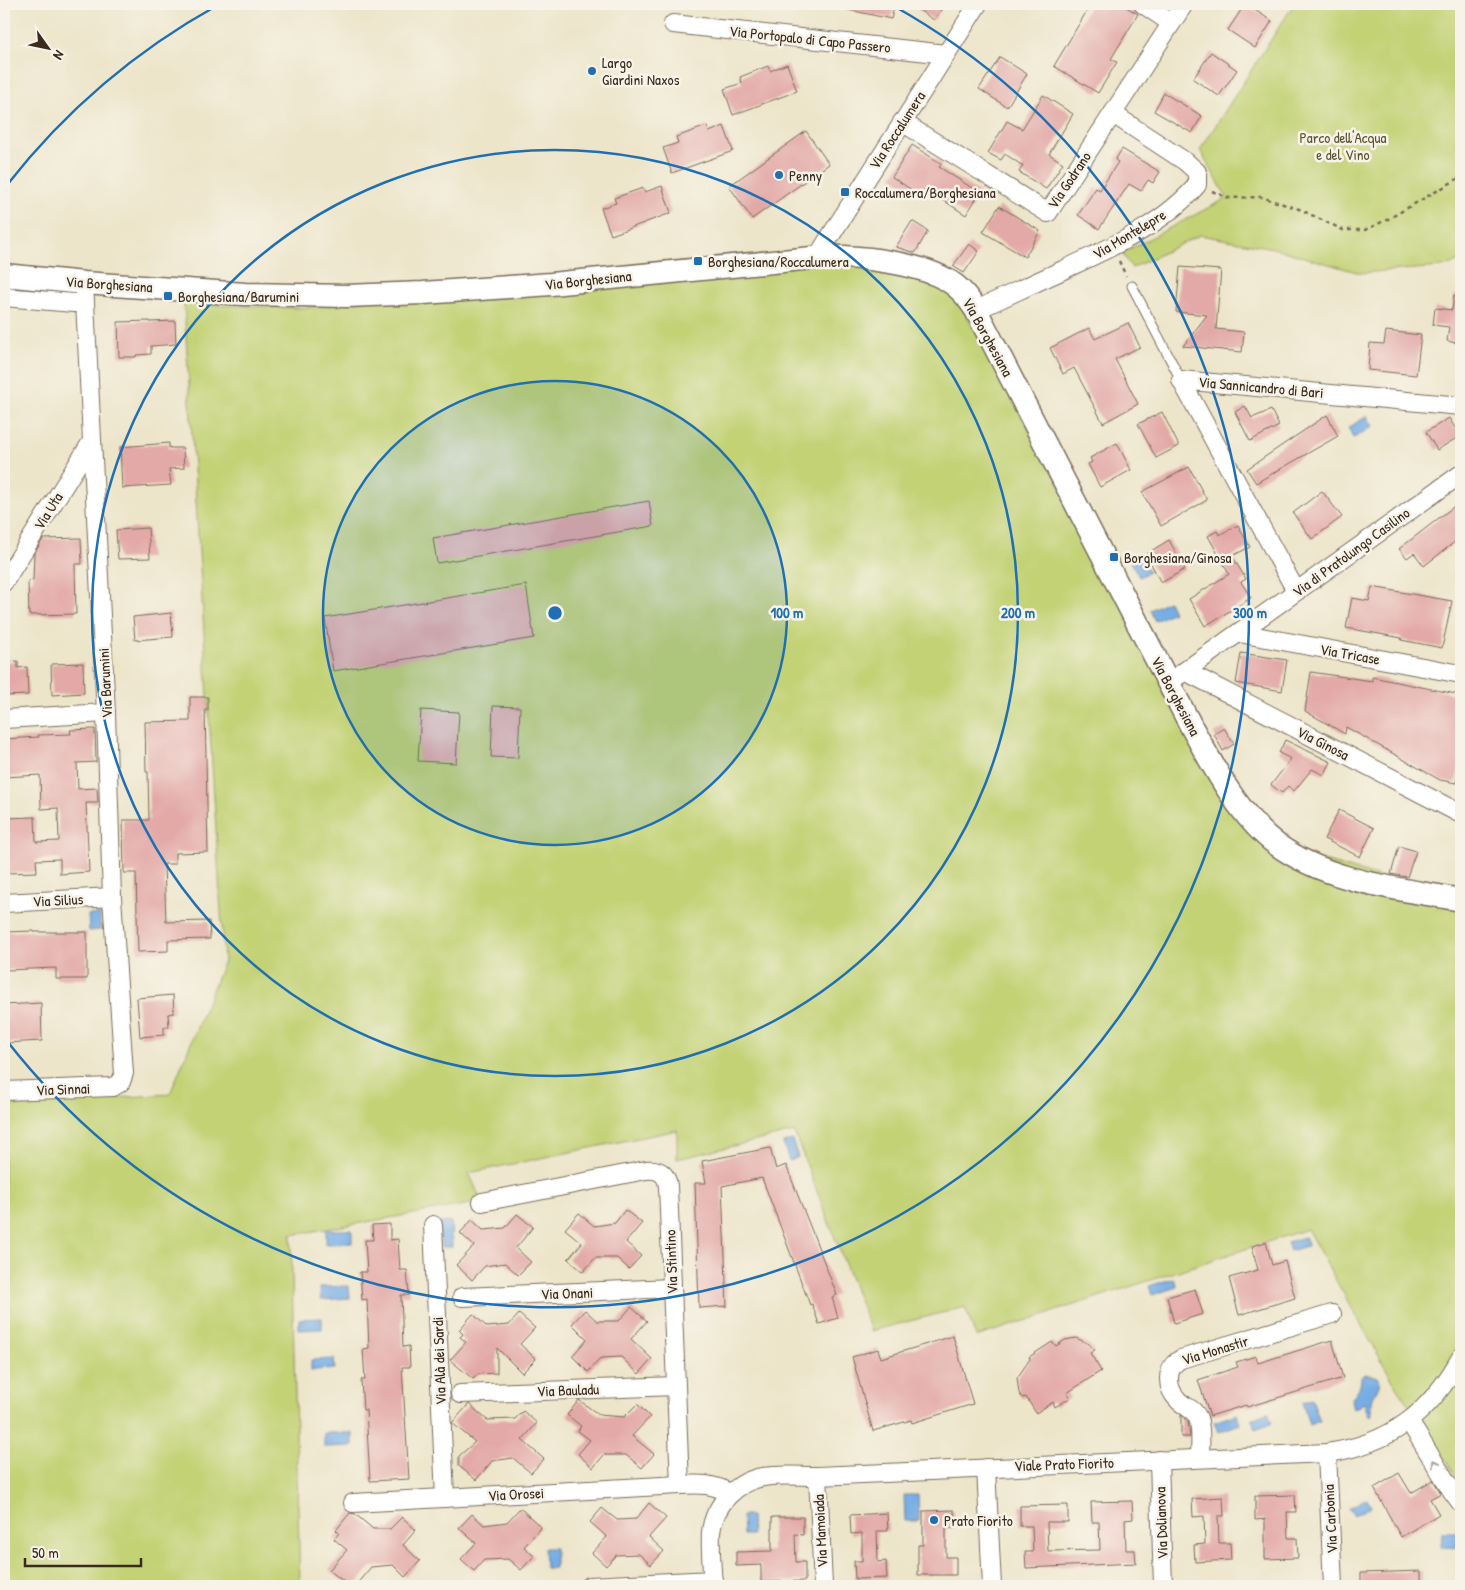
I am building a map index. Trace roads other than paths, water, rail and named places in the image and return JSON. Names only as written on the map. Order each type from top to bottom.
[{"type":"street","name":"Via Roccalumera","points":[[817,257],[978,4]]},
{"type":"street","points":[[1143,4],[1171,23]]},
{"type":"street","name":"Via Godrano","points":[[902,122],[1048,214],[1184,4]]},
{"type":"street","name":"Via Portopalo di Capo Passero","points":[[673,24],[946,54]]},
{"type":"street","name":"Via Montelepre","points":[[976,310],[1098,254],[1152,224],[1186,197],[1197,185],[1197,172],[1186,162],[1113,114]]},
{"type":"street","name":"Via Borghesiana","points":[[4,275],[85,293],[360,296],[551,284],[817,257],[878,261],[930,272],[959,288],[976,310],[1177,677],[1211,762],[1254,824],[1275,843],[1308,863],[1342,876],[1461,900]]},
{"type":"street","points":[[4,297],[85,293]]},
{"type":"street","name":"Via Barumini","points":[[85,293],[106,713],[112,897],[124,1073],[121,1082]]},
{"type":"street","name":"Via Sannicandro di Bari","points":[[1181,380],[1461,406]]},
{"type":"street","name":"Via Sannicandro di Bari","points":[[1181,380],[1296,591]]},
{"type":"street","name":"Via Uta","points":[[4,582],[92,441]]},
{"type":"street","name":"Via di Pratolungo Casilino","points":[[1177,677],[1296,591],[1454,485],[1461,474]]},
{"type":"street","name":"Via Tricase","points":[[1239,633],[1461,674]]},
{"type":"street","name":"Via Ginosa","points":[[1177,677],[1461,814]]},
{"type":"street","points":[[4,719],[106,713]]},
{"type":"street","name":"Via Silius","points":[[4,903],[112,897]]},
{"type":"street","name":"Via Sinnai","points":[[4,1091],[113,1087],[121,1082]]},
{"type":"street","name":"Via Stintino","points":[[482,1202],[646,1170],[658,1170],[664,1174],[668,1186],[680,1485]]},
{"type":"street","name":"Via Alà dei Sardi","points":[[433,1225],[445,1498]]},
{"type":"street","name":"Via Onani","points":[[462,1297],[672,1288]]},
{"type":"street","name":"Via Monastir","points":[[1200,1458],[1198,1419],[1194,1412],[1176,1398],[1170,1385],[1169,1374],[1174,1363],[1181,1359],[1332,1314]]},
{"type":"street","name":"Viale Prato Fiorito","points":[[713,1583],[712,1527],[721,1505],[730,1494],[748,1482],[762,1477],[1327,1452],[1358,1447],[1392,1433],[1409,1421],[1443,1386],[1461,1357]]},
{"type":"street","name":"Via Bauladu","points":[[460,1394],[676,1386]]},
{"type":"street","points":[[1409,1421],[1461,1503]]},
{"type":"street","name":"Via Carbonia","points":[[1327,1452],[1333,1586]]},
{"type":"street","name":"Via Dolianova","points":[[1159,1460],[1163,1586]]},
{"type":"street","points":[[986,1468],[992,1586]]},
{"type":"street","name":"Via Mamoiada","points":[[818,1476],[822,1586]]},
{"type":"street","points":[[680,1485],[708,1485],[730,1494]]},
{"type":"street","name":"Via Orosei","points":[[353,1503],[680,1485]]},
{"type":"street","points":[[588,1586],[713,1583]]},
{"type":"lane","points":[[1132,286],[1181,380]]},
{"type":"water","points":[[1367,416],[1373,426],[1354,438],[1348,428]]},
{"type":"water","points":[[1139,553],[1149,572],[1139,577],[1129,558]]},
{"type":"water","points":[[1168,601],[1173,612],[1155,621],[1150,610]]},
{"type":"water","points":[[100,914],[100,930],[89,931],[88,915]]},
{"type":"water","points":[[792,1140],[798,1157],[789,1161],[783,1143]]},
{"type":"water","points":[[451,1222],[452,1247],[441,1247],[439,1223]]},
{"type":"water","points":[[326,1230],[352,1230],[352,1243],[326,1244]]},
{"type":"water","points":[[1305,1237],[1307,1246],[1290,1251],[1287,1242]]},
{"type":"water","points":[[1174,1278],[1177,1287],[1152,1295],[1149,1286]]},
{"type":"water","points":[[349,1286],[350,1298],[321,1300],[320,1287]]},
{"type":"water","points":[[322,1318],[322,1329],[299,1330],[299,1319]]},
{"type":"water","points":[[334,1359],[335,1369],[311,1370],[311,1360]]},
{"type":"water","points":[[1366,1374],[1378,1377],[1380,1381],[1372,1399],[1372,1415],[1370,1416],[1364,1403],[1353,1408],[1351,1400],[1359,1388],[1362,1376]]},
{"type":"water","points":[[1312,1399],[1320,1421],[1309,1425],[1302,1402]]},
{"type":"water","points":[[1268,1412],[1272,1423],[1255,1429],[1252,1419]]},
{"type":"water","points":[[1237,1414],[1240,1424],[1218,1432],[1214,1422]]},
{"type":"water","points":[[324,1433],[353,1433],[353,1446],[324,1447]]},
{"type":"water","points":[[904,1495],[918,1495],[919,1521],[905,1521]]},
{"type":"water","points":[[1367,1498],[1371,1506],[1354,1516],[1349,1508]]},
{"type":"water","points":[[742,1516],[751,1516],[752,1535],[743,1535]]},
{"type":"water","points":[[1442,1532],[1461,1532],[1461,1548],[1441,1547]]},
{"type":"water","points":[[544,1548],[555,1548],[555,1568],[545,1568]]},
{"type":"place","name":"Largo Giardini Naxos","points":[[592,71]]},
{"type":"place","name":"Penny","points":[[779,175]]},
{"type":"place","name":"Roccalumera/Borghesiana","points":[[845,192]]},
{"type":"place","name":"Borghesiana/Roccalumera","points":[[698,261]]},
{"type":"place","name":"Borghesiana/Barumini","points":[[168,296]]},
{"type":"place","name":"Borghesiana/Ginosa","points":[[1114,557]]},
{"type":"place","name":"Prato Fiorito","points":[[934,1520]]},
{"type":"park label","name":"Parco dell'Acqua e del Vino","points":[[1343,146]]}]
